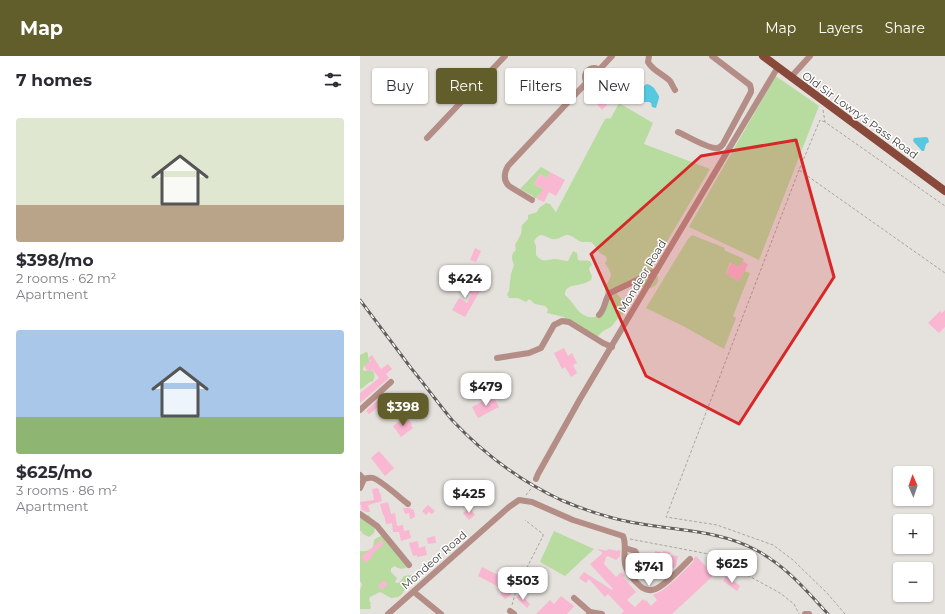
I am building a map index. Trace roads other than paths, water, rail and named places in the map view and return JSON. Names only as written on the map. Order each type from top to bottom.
[{"type":"main road","name":"Old Sir Lowry's Pass Road","points":[[763,56],[945,191]]},
{"type":"street","points":[[427,138],[505,56]]},
{"type":"street","points":[[601,68],[612,56]]},
{"type":"street","points":[[649,56],[649,66],[669,80],[674,90]]},
{"type":"street","points":[[678,132],[707,146],[719,148],[723,144],[751,92],[750,85],[712,56]]},
{"type":"street","points":[[791,77],[810,56]]},
{"type":"street","name":"Mondeor Road","points":[[536,479],[580,399],[778,68]]},
{"type":"street","points":[[532,200],[506,183],[506,170],[508,166],[584,85]]},
{"type":"street","points":[[599,314],[603,311],[606,299],[610,294],[656,271]]},
{"type":"street","points":[[497,358],[529,353],[541,348],[554,325],[562,321],[569,322],[612,347]]},
{"type":"street","points":[[360,410],[391,382]]},
{"type":"street","points":[[360,488],[362,477],[373,478],[408,504]]},
{"type":"street","name":"Mondeor Road","points":[[388,614],[519,500],[532,502],[573,520],[624,537],[625,548]]},
{"type":"street","points":[[360,514],[377,526],[409,565]]},
{"type":"street","points":[[644,566],[636,550],[625,548],[624,558],[626,569],[642,588],[648,590],[659,588],[690,559]]},
{"type":"street","points":[[414,592],[441,614]]},
{"type":"street","points":[[574,598],[589,613],[602,614]]},
{"type":"water","points":[[645,85],[650,85],[654,88],[659,96],[656,108],[652,107],[651,103],[649,102],[644,102]]},
{"type":"water","points":[[914,138],[928,138],[929,142],[926,144],[924,151],[922,151],[913,141]]},
{"type":"railway","points":[[360,300],[452,420],[476,444],[517,475],[561,500],[604,516],[717,536],[743,544],[767,556],[777,563],[803,587],[828,614]]}]
